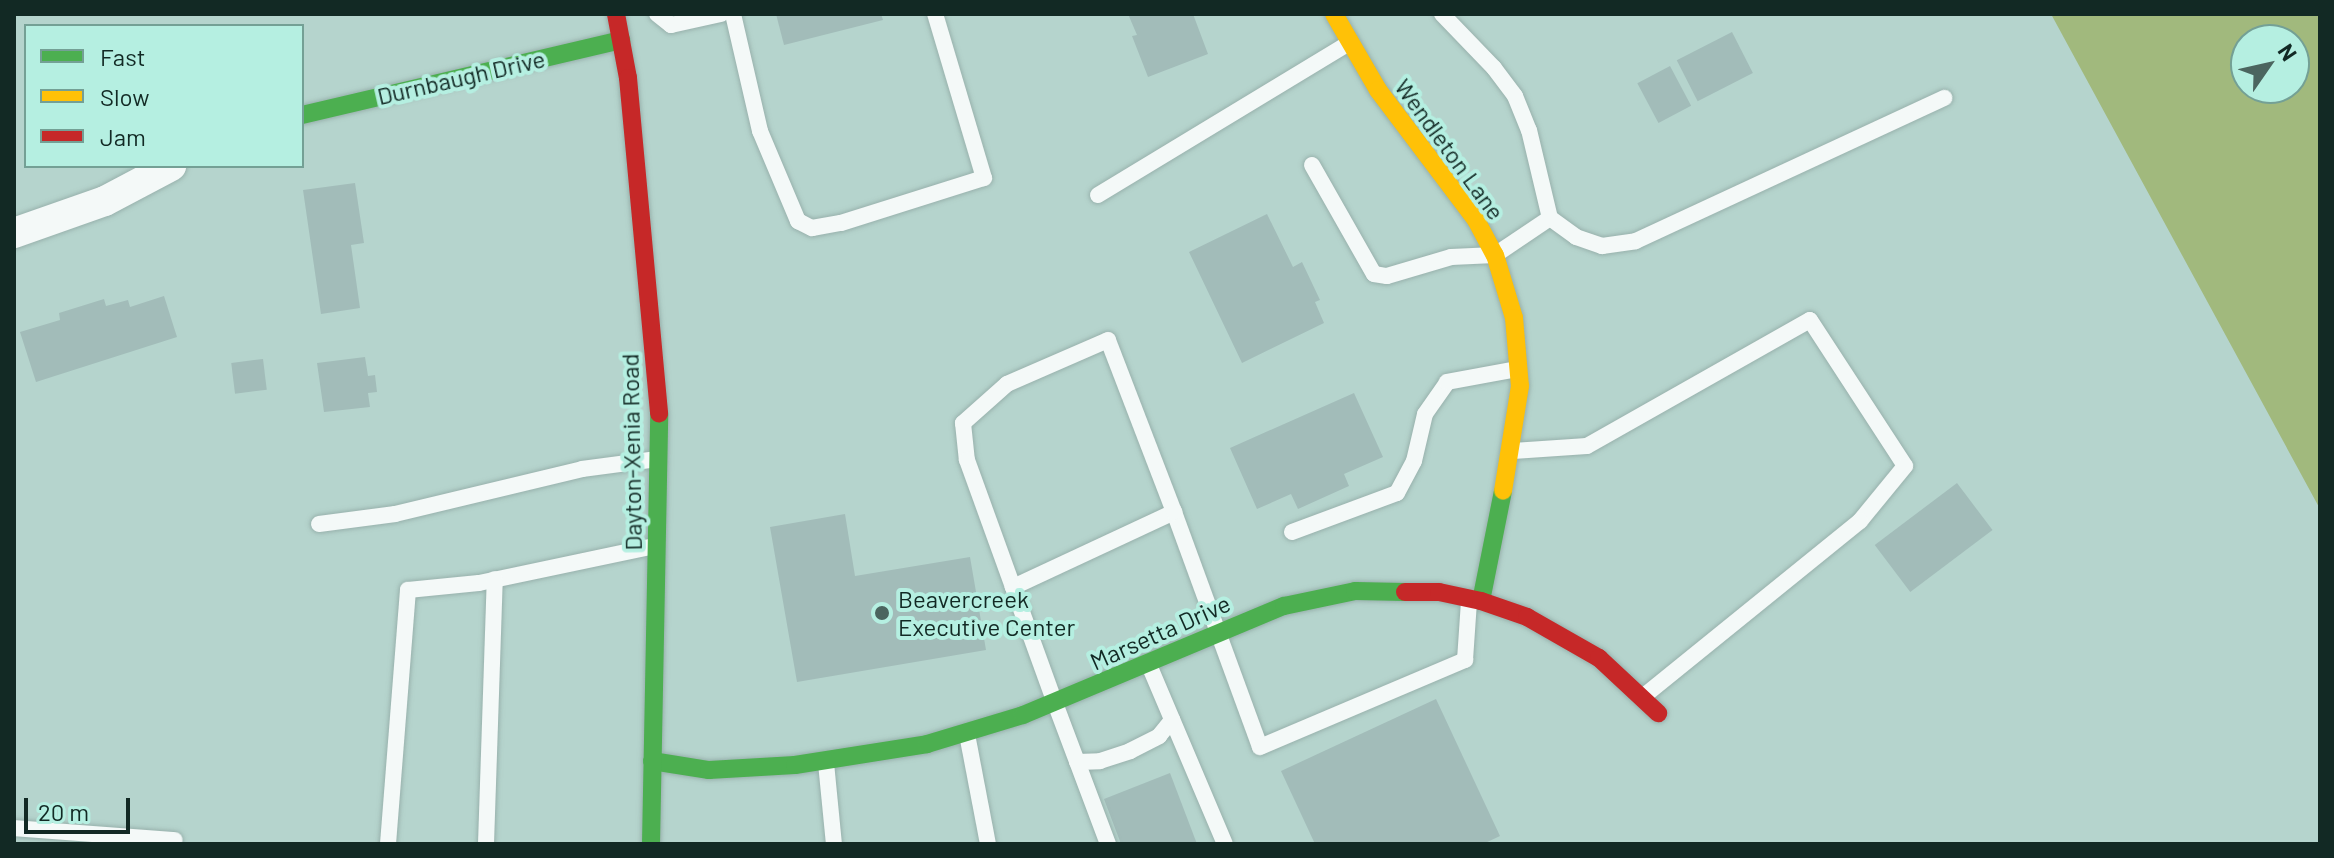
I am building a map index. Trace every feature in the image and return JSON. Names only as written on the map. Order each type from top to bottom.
[{"type":"street","name":"Dayton-Xenia Road","points":[[616,14],[642,25],[628,78],[659,403],[651,844]]},
{"type":"street","name":"Wendleton Lane","points":[[1334,14],[1378,90],[1476,220],[1495,255],[1514,318],[1519,369],[1511,451],[1475,600]]},
{"type":"street","name":"Durnbaugh Drive","points":[[304,114],[642,25]]},
{"type":"street","points":[[14,233],[105,201],[167,168]]},
{"type":"street","name":"Marsetta Drive","points":[[652,761],[709,770],[884,753],[967,733],[1055,703],[1284,606],[1331,594],[1397,589],[1475,600],[1527,617],[1575,642],[1643,697],[1658,713]]},
{"type":"lane","points":[[642,25],[671,25],[721,14]]},
{"type":"lane","points":[[733,14],[760,131],[798,221],[812,228],[841,223],[984,178],[935,14]]},
{"type":"lane","points":[[1442,14],[1494,68],[1515,96],[1529,130],[1550,218],[1576,237],[1602,246],[1636,241],[1944,98]]},
{"type":"lane","points":[[1098,195],[1351,43]]},
{"type":"lane","points":[[1312,165],[1374,274],[1387,276],[1451,257],[1495,255],[1550,218]]},
{"type":"lane","points":[[1511,451],[1587,446],[1810,320],[1905,466],[1860,521],[1643,697]]},
{"type":"lane","points":[[1108,844],[967,460],[963,423],[1007,384],[1108,340],[1260,747],[1465,660],[1475,600]]},
{"type":"lane","points":[[1292,532],[1397,493],[1414,461],[1425,414],[1447,382],[1519,369]]},
{"type":"lane","points":[[319,524],[395,514],[582,469],[658,459]]},
{"type":"lane","points":[[1013,587],[1174,512]]},
{"type":"lane","points":[[388,844],[408,590],[495,579],[657,546]]},
{"type":"lane","points":[[486,844],[495,579]]},
{"type":"lane","points":[[1149,664],[1225,844]]},
{"type":"lane","points":[[1077,762],[1100,761],[1130,751],[1159,736],[1172,720]]},
{"type":"lane","points":[[967,733],[988,844]]},
{"type":"lane","points":[[825,761],[834,844]]},
{"type":"lane","points":[[14,828],[48,837],[175,840]]},
{"type":"green space","points":[[2051,14],[2320,14],[2320,509]]},
{"type":"building","points":[[776,14],[881,14],[883,20],[784,45]]},
{"type":"building","points":[[1128,14],[1193,14],[1208,54],[1148,77],[1132,36],[1137,35]]},
{"type":"building","points":[[1732,32],[1753,73],[1698,101],[1677,60]]},
{"type":"building","points":[[1670,66],[1691,106],[1658,123],[1637,83]]},
{"type":"building","points":[[355,183],[364,243],[351,245],[360,308],[321,314],[303,190]]},
{"type":"building","points":[[1267,214],[1293,267],[1302,262],[1320,300],[1315,302],[1324,323],[1242,363],[1189,252]]},
{"type":"building","points":[[164,296],[177,337],[36,382],[20,332],[60,320],[59,313],[104,299],[106,306],[128,300],[130,307]]},
{"type":"building","points":[[365,357],[368,376],[375,375],[377,392],[368,393],[370,407],[324,412],[317,363]]},
{"type":"building","points":[[263,359],[267,390],[235,394],[231,363]]},
{"type":"building","points":[[1354,393],[1383,457],[1344,474],[1349,486],[1298,509],[1291,494],[1257,509],[1230,448]]},
{"type":"building","points":[[1957,483],[1993,530],[1910,592],[1875,545]]},
{"type":"building","name":"Beavercreek Executive Center","points":[[845,514],[855,576],[970,557],[986,650],[797,682],[770,527]]},
{"type":"building","points":[[1436,699],[1500,836],[1483,844],[1315,844],[1281,771]]},
{"type":"building","points":[[1170,773],[1197,844],[1121,844],[1104,799]]},
{"type":"traffic: fast","points":[[304,115],[621,40]]},
{"type":"traffic: fast","points":[[651,844],[659,414]]},
{"type":"traffic: fast","points":[[1481,601],[1503,491]]},
{"type":"traffic: fast","points":[[652,761],[709,770],[795,765],[927,744],[1023,715],[1284,606],[1355,591],[1405,592]]},
{"type":"traffic: slow","points":[[1334,14],[1378,90],[1476,220],[1495,255],[1514,318],[1520,386],[1503,491]]},
{"type":"traffic: jam","points":[[616,14],[628,78],[659,414]]},
{"type":"traffic: jam","points":[[1405,592],[1439,592],[1481,601],[1527,617],[1599,658],[1658,713]]},
{"type":"place","name":"Beavercreek Executive Center","points":[[882,613]]}]
